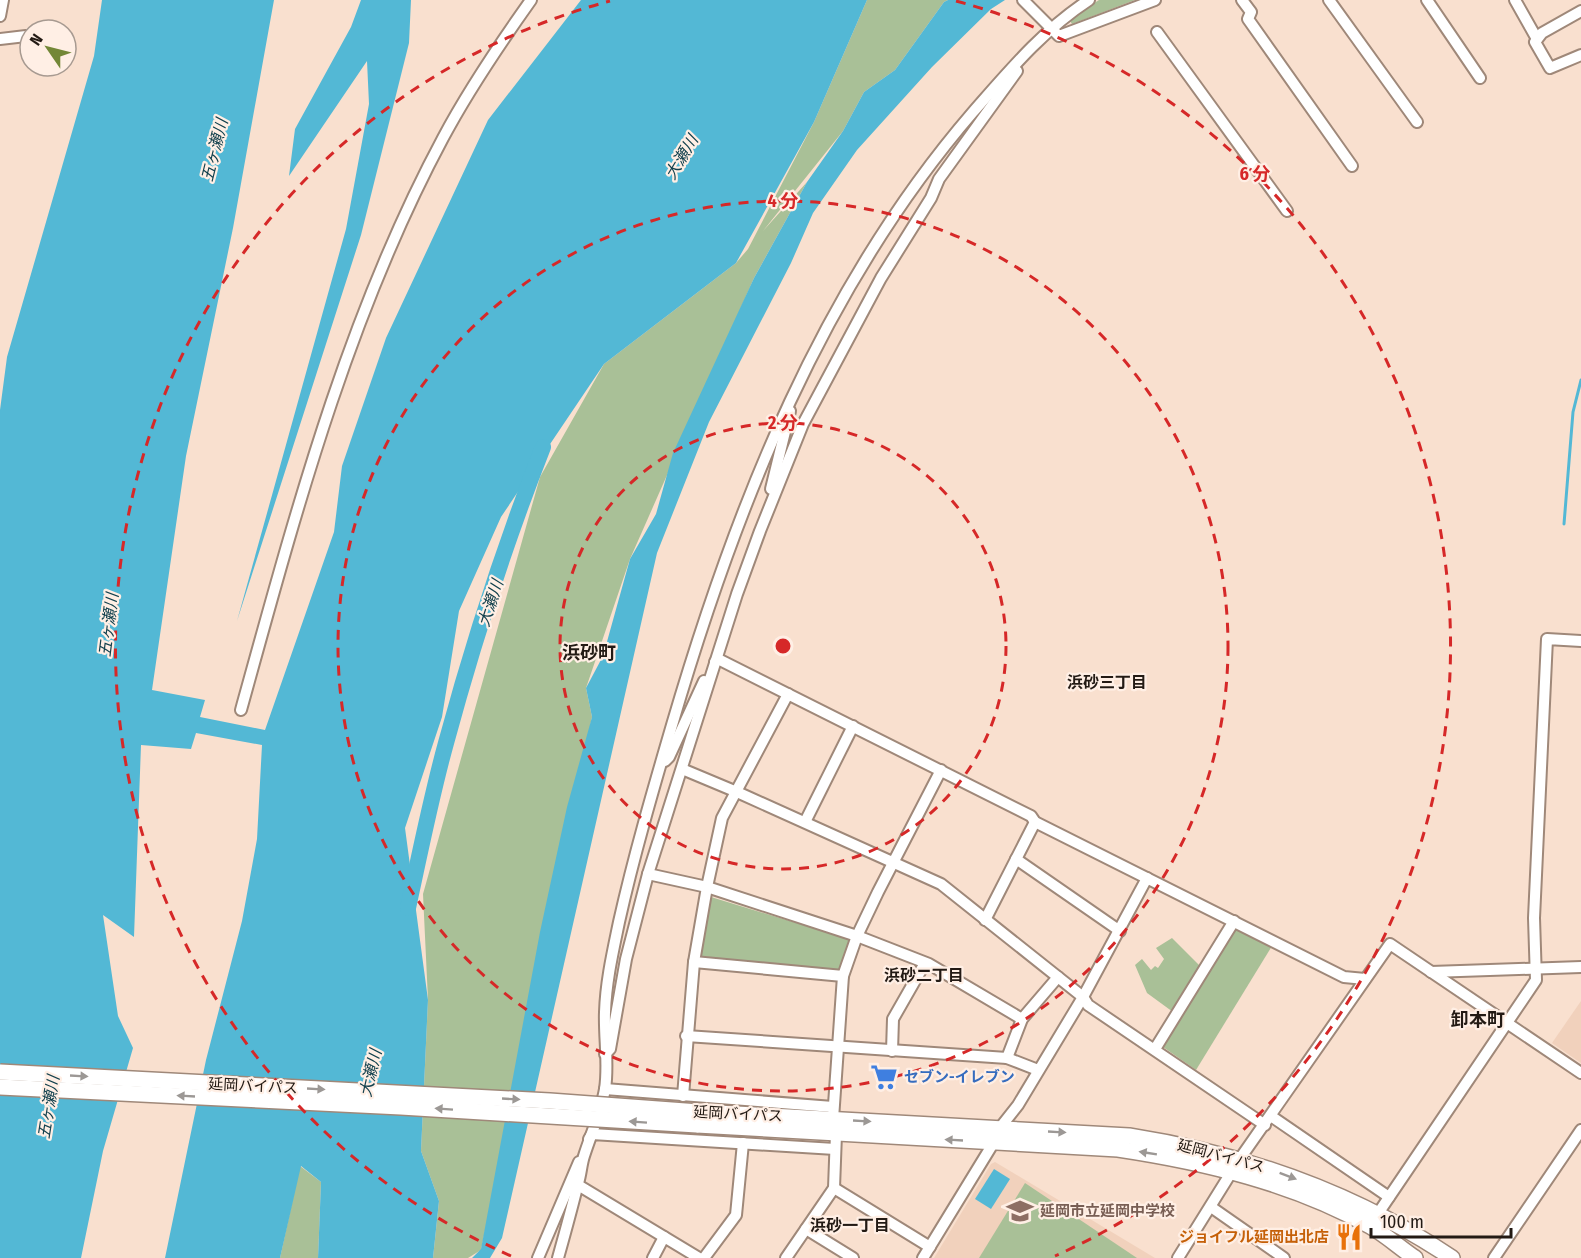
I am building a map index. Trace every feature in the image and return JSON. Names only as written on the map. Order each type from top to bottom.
[{"type":"highway","name":"延岡バイパス","points":[[0,1072],[550,1101],[698,1119]]},
{"type":"highway","name":"延岡バイパス","points":[[0,1087],[698,1119],[997,1136],[1129,1136],[1171,1143],[1236,1166],[1372,1227],[1413,1258]]},
{"type":"highway","name":"延岡バイパス","points":[[1236,1166],[1275,1171],[1321,1188],[1424,1239],[1452,1258]]},
{"type":"street","points":[[0,16],[3,0]]},
{"type":"street","points":[[241,710],[306,479],[337,382],[377,282],[405,215],[442,138],[491,57],[531,0]]},
{"type":"street","points":[[1023,0],[1059,36],[1155,0]]},
{"type":"street","points":[[560,1257],[583,1160],[604,1089],[606,989],[639,840],[696,641],[754,482],[788,405],[847,294],[895,214],[945,146],[1048,25],[1089,0]]},
{"type":"street","points":[[1242,0],[1251,12],[1248,19],[1352,166]]},
{"type":"street","points":[[1329,0],[1417,122]]},
{"type":"street","points":[[1427,0],[1480,78]]},
{"type":"street","points":[[1515,0],[1537,39]]},
{"type":"street","points":[[1581,11],[1542,33],[1535,42],[1550,68],[1581,55]]},
{"type":"street","points":[[1157,32],[1287,211]]},
{"type":"street","points":[[0,39],[18,37]]},
{"type":"street","points":[[605,1054],[610,1049],[626,959],[648,874],[737,594],[803,424],[881,279],[931,198],[939,179],[1020,66],[1022,56]]},
{"type":"street","points":[[770,507],[769,498],[790,413],[788,405]]},
{"type":"street","points":[[1377,1215],[1536,980],[1534,918],[1547,639],[1581,641]]},
{"type":"street","points":[[660,765],[669,758],[712,665],[718,659]]},
{"type":"street","points":[[718,659],[1031,816],[1035,822],[1344,976],[1365,979]]},
{"type":"street","points":[[683,1096],[686,1036],[694,962],[722,818],[788,694]]},
{"type":"street","points":[[805,822],[853,726]]},
{"type":"street","points":[[682,769],[941,884],[1083,997],[1088,1005],[1389,1197]]},
{"type":"street","points":[[786,1258],[834,1188],[834,1127],[843,976],[857,936],[941,770]]},
{"type":"street","points":[[985,920],[1035,822]]},
{"type":"street","points":[[1016,859],[1120,931]]},
{"type":"street","points":[[648,874],[707,887],[857,936],[925,963],[1022,1019]]},
{"type":"street","points":[[923,1258],[1083,997],[1147,878]]},
{"type":"street","points":[[1155,1049],[1234,921]]},
{"type":"street","points":[[1178,1258],[1236,1166],[1390,944],[1581,1073]]},
{"type":"street","points":[[694,962],[843,976]]},
{"type":"street","points":[[892,1051],[892,1018],[925,963]]},
{"type":"street","points":[[1431,972],[1581,968]]},
{"type":"street","points":[[1007,1058],[1022,1019],[1058,977]]},
{"type":"street","points":[[686,1036],[1007,1058],[1038,1070]]},
{"type":"street","points":[[604,1089],[683,1096],[834,1127]]},
{"type":"street","points":[[592,1134],[743,1143],[834,1127]]},
{"type":"street","points":[[1494,1258],[1581,1130]]},
{"type":"street","points":[[538,1258],[567,1186],[592,1134]]},
{"type":"street","points":[[578,1185],[701,1258],[736,1215],[743,1143]]},
{"type":"street","points":[[834,1188],[930,1247]]},
{"type":"street","points":[[1211,1208],[1271,1254],[1284,1258]]},
{"type":"street","points":[[806,1230],[853,1258]]},
{"type":"street","points":[[653,1258],[664,1237]]},
{"type":"shaded area","points":[[1581,1001],[1581,1063],[1552,1043]]},
{"type":"shaded area","name":"延岡市立延岡中学校","points":[[995,1162],[1155,1258],[934,1258],[991,1164]]},
{"type":"green space","points":[[867,0],[948,0],[944,2],[895,70],[864,92],[843,131],[763,231],[807,182],[754,278],[630,559],[586,688],[592,717],[481,1250],[468,1258],[433,1258],[439,1201],[421,1151],[428,1000],[423,894],[540,477],[604,364],[736,263],[748,249],[814,122]]},
{"type":"green space","points":[[1099,0],[1135,0],[1072,24],[1069,19]]},
{"type":"green space","points":[[711,897],[849,939],[840,972],[700,956]]},
{"type":"green space","points":[[1236,928],[1272,946],[1196,1070],[1163,1047]]},
{"type":"green space","points":[[1172,938],[1202,968],[1173,1012],[1147,993],[1135,965],[1142,959],[1151,970],[1155,966],[1158,968],[1164,959],[1156,948]]},
{"type":"green space","points":[[300,1166],[321,1182],[318,1258],[280,1258]]},
{"type":"green space","points":[[1025,1183],[1137,1258],[979,1258]]},
{"type":"water","name":"五ヶ瀬川","points":[[102,0],[274,0],[233,228],[186,456],[152,690],[205,700],[200,717],[265,730],[334,532],[342,466],[386,338],[488,120],[581,0],[867,0],[814,122],[736,263],[604,364],[501,517],[459,611],[442,717],[405,828],[428,1000],[421,1151],[439,1201],[433,1258],[318,1258],[321,1182],[301,1166],[280,1258],[165,1258],[206,1060],[242,921],[257,839],[262,745],[196,733],[191,749],[141,745],[134,937],[103,915],[118,1016],[133,1048],[103,1151],[81,1258],[0,1258],[0,410],[7,357],[94,56]]},
{"type":"water","points":[[361,0],[411,0],[409,43],[361,235],[237,621],[346,229],[369,104],[367,61],[289,176],[295,129],[351,27]]},
{"type":"water","points":[[948,0],[1005,0],[991,9],[932,67],[857,150],[813,213],[791,263],[709,422],[657,553],[502,1238],[490,1258],[472,1258],[481,1249],[540,932],[567,807],[592,717],[586,688],[603,656],[630,559],[656,514],[673,453],[754,278],[807,182],[843,131],[864,92],[895,70],[944,2]]},
{"type":"water","points":[[994,1169],[1010,1179],[991,1209],[975,1199]]},
{"type":"waterway","points":[[1564,524],[1573,412],[1581,380]]},
{"type":"waterway","name":"大瀬川","points":[[408,908],[435,784],[467,668],[490,594],[543,447]]},
{"type":"place","name":"セブン-イレブン","points":[[884,1077]]},
{"type":"place","name":"延岡市立延岡中学校","points":[[1020,1211]]},
{"type":"place","name":"ジョイフル延岡出北店","points":[[1349,1237]]},
{"type":"district","name":"浜砂町","points":[[589,653]]},
{"type":"district","name":"浜砂三丁目","points":[[1107,682]]},
{"type":"district","name":"浜砂二丁目","points":[[924,975]]},
{"type":"district","name":"卸本町","points":[[1478,1020]]},
{"type":"district","name":"浜砂一丁目","points":[[850,1225]]}]
